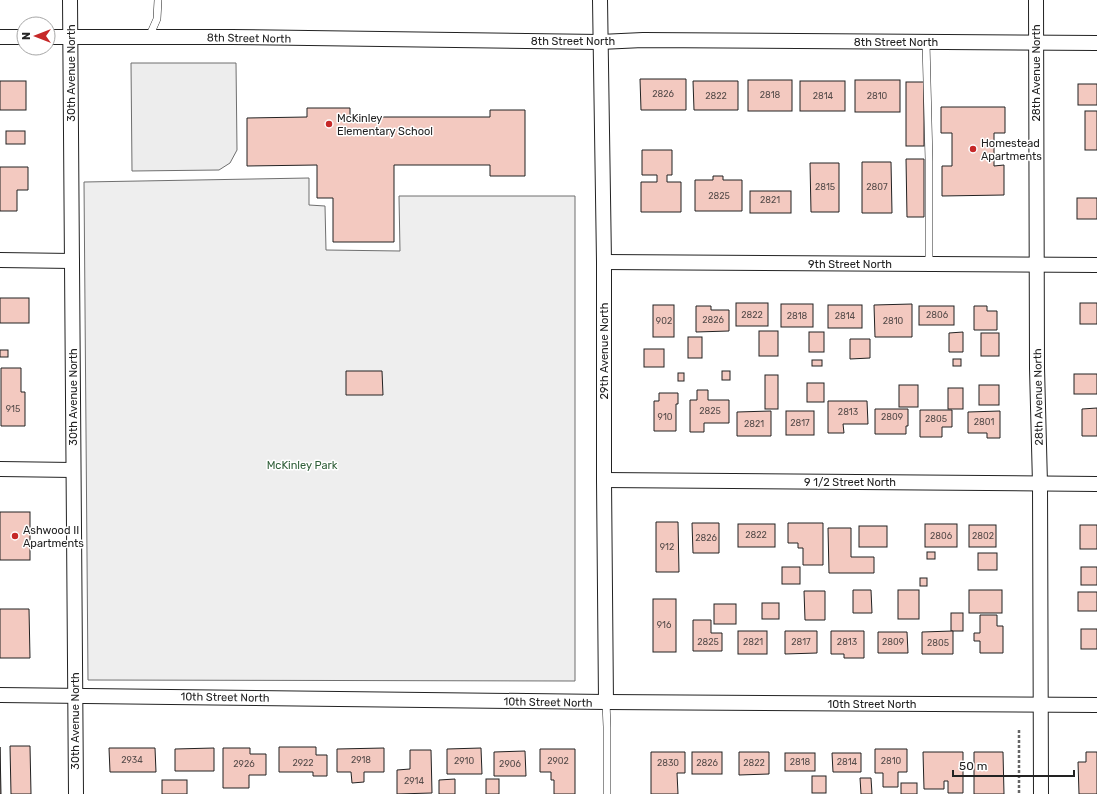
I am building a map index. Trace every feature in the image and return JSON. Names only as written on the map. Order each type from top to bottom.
[{"type":"street","name":"30th Avenue North","points":[[70,0],[76,794]]},
{"type":"street","name":"29th Avenue North","points":[[600,0],[604,262],[606,702]]},
{"type":"street","name":"28th Avenue North","points":[[1036,0],[1037,368],[1040,484],[1041,794]]},
{"type":"street","points":[[0,37],[16,37]]},
{"type":"street","name":"8th Street North","points":[[56,37],[600,42],[643,40],[1097,43]]},
{"type":"street","points":[[0,260],[72,261]]},
{"type":"street","name":"9th Street North","points":[[604,262],[1097,265]]},
{"type":"street","points":[[0,469],[73,470]]},
{"type":"street","name":"9 1/2 Street North","points":[[604,480],[1097,484]]},
{"type":"street","name":"10th Street North","points":[[0,695],[606,702],[1097,705]]},
{"type":"lane","points":[[149,37],[157,19],[158,0]]},
{"type":"lane","points":[[926,42],[929,161],[929,264]]},
{"type":"lane","points":[[606,702],[607,794]]},
{"type":"path","points":[[1018,730],[1018,794]]},
{"type":"green space","name":"McKinley Park","points":[[309,178],[309,205],[325,206],[326,250],[400,251],[399,196],[575,196],[575,681],[88,680],[84,182]]},
{"type":"shaded area","points":[[131,63],[236,63],[237,150],[230,163],[219,170],[132,171]]},
{"type":"building","points":[[640,79],[686,79],[686,110],[641,110]]},
{"type":"building","points":[[748,80],[792,80],[792,111],[748,111]]},
{"type":"building","points":[[855,80],[900,80],[900,112],[855,112]]},
{"type":"building","points":[[0,81],[26,81],[26,110],[0,110]]},
{"type":"building","points":[[693,81],[738,81],[738,110],[694,110]]},
{"type":"building","points":[[800,81],[845,81],[845,111],[800,111]]},
{"type":"building","points":[[906,82],[924,82],[924,146],[906,146]]},
{"type":"building","points":[[1078,84],[1097,84],[1097,105],[1078,105]]},
{"type":"building","name":"Homestead Apartments","points":[[941,107],[1005,107],[1005,133],[994,133],[994,166],[1004,165],[1004,195],[942,196],[942,166],[952,166],[952,133],[941,133]]},
{"type":"building","points":[[307,108],[350,108],[350,117],[490,117],[490,110],[525,110],[525,176],[490,176],[490,165],[394,165],[394,242],[333,242],[333,198],[317,198],[317,165],[247,166],[247,118],[307,117]]},
{"type":"building","points":[[1085,111],[1097,111],[1097,150],[1085,150]]},
{"type":"building","points":[[6,131],[25,131],[25,144],[6,144]]},
{"type":"building","points":[[642,150],[672,150],[672,175],[667,175],[667,182],[681,182],[681,212],[641,212],[641,182],[657,182],[657,175],[642,175]]},
{"type":"building","points":[[906,159],[924,159],[924,217],[907,217]]},
{"type":"building","points":[[862,162],[891,162],[892,213],[862,213]]},
{"type":"building","points":[[810,163],[839,163],[839,212],[811,212]]},
{"type":"building","points":[[0,167],[28,167],[28,190],[17,190],[17,211],[0,211]]},
{"type":"building","points":[[713,176],[723,176],[723,180],[742,180],[742,211],[695,211],[695,180],[713,180]]},
{"type":"building","points":[[750,191],[791,191],[791,213],[750,213]]},
{"type":"building","points":[[1077,198],[1097,198],[1097,219],[1077,219]]},
{"type":"building","points":[[0,298],[29,298],[29,323],[0,323]]},
{"type":"building","points":[[736,303],[768,303],[768,326],[736,326]]},
{"type":"building","points":[[1080,303],[1097,303],[1097,324],[1080,324]]},
{"type":"building","points":[[781,304],[813,304],[813,327],[781,327]]},
{"type":"building","points":[[912,304],[912,337],[875,337],[874,305]]},
{"type":"building","points":[[653,305],[674,305],[674,337],[653,337]]},
{"type":"building","points":[[828,305],[862,305],[862,328],[828,328]]},
{"type":"building","points":[[696,306],[711,306],[711,310],[729,310],[729,331],[696,332]]},
{"type":"building","points":[[919,306],[954,306],[954,325],[919,325]]},
{"type":"building","points":[[974,306],[987,306],[987,311],[997,311],[997,330],[974,330]]},
{"type":"building","points":[[759,331],[778,331],[778,356],[759,356]]},
{"type":"building","points":[[809,332],[824,332],[824,352],[809,352]]},
{"type":"building","points":[[963,332],[963,352],[949,352],[949,333]]},
{"type":"building","points":[[981,333],[999,333],[999,356],[981,356]]},
{"type":"building","points":[[688,337],[702,337],[702,358],[688,358]]},
{"type":"building","points":[[850,339],[870,339],[870,358],[850,359]]},
{"type":"building","points":[[644,349],[664,349],[664,367],[644,367]]},
{"type":"building","points":[[0,350],[8,350],[8,357],[0,357]]},
{"type":"building","points":[[953,359],[961,359],[961,366],[953,366]]},
{"type":"building","points":[[812,360],[822,360],[822,366],[812,366]]},
{"type":"building","points":[[1,368],[21,368],[21,392],[25,392],[25,426],[1,426]]},
{"type":"building","points":[[346,371],[382,371],[383,395],[346,395]]},
{"type":"building","points":[[722,371],[730,371],[730,380],[722,380]]},
{"type":"building","points":[[678,373],[684,373],[684,381],[678,381]]},
{"type":"building","points":[[1074,374],[1097,374],[1097,394],[1074,394]]},
{"type":"building","points":[[765,375],[778,375],[778,409],[765,409]]},
{"type":"building","points":[[807,383],[824,383],[824,402],[807,402]]},
{"type":"building","points":[[899,385],[918,385],[918,407],[899,407]]},
{"type":"building","points":[[979,385],[999,385],[999,405],[979,405]]},
{"type":"building","points":[[948,388],[963,388],[963,409],[948,409]]},
{"type":"building","points":[[697,390],[708,390],[708,400],[729,400],[729,423],[704,423],[704,432],[690,432],[690,400],[697,400]]},
{"type":"building","points":[[659,393],[678,393],[678,404],[676,404],[676,431],[654,431],[654,401],[659,401]]},
{"type":"building","points":[[828,401],[867,401],[868,424],[843,424],[844,433],[828,433]]},
{"type":"building","points":[[1097,408],[1097,436],[1082,436],[1082,409]]},
{"type":"building","points":[[875,409],[908,409],[908,426],[906,426],[906,434],[875,434]]},
{"type":"building","points":[[920,410],[952,410],[952,427],[942,427],[942,437],[920,437]]},
{"type":"building","points":[[771,411],[771,436],[737,436],[737,412]]},
{"type":"building","points":[[786,411],[814,411],[814,435],[786,435]]},
{"type":"building","points":[[1000,411],[1000,438],[987,438],[987,433],[968,433],[968,412]]},
{"type":"building","name":"Ashwood II Apartments","points":[[0,512],[30,512],[30,560],[0,560]]},
{"type":"building","points":[[656,522],[678,522],[679,572],[656,572]]},
{"type":"building","points":[[692,523],[719,523],[719,553],[693,553]]},
{"type":"building","points":[[788,523],[823,523],[823,565],[803,565],[803,548],[798,548],[798,543],[788,543]]},
{"type":"building","points":[[738,524],[775,524],[775,547],[738,547]]},
{"type":"building","points":[[925,524],[957,524],[957,547],[925,547]]},
{"type":"building","points":[[969,525],[996,525],[996,547],[969,547]]},
{"type":"building","points":[[1080,525],[1097,525],[1097,549],[1080,549]]},
{"type":"building","points":[[859,526],[887,526],[887,547],[859,547]]},
{"type":"building","points":[[828,528],[851,528],[851,557],[874,557],[874,573],[829,573]]},
{"type":"building","points":[[927,552],[935,552],[935,559],[927,559]]},
{"type":"building","points":[[978,553],[997,553],[997,570],[978,570]]},
{"type":"building","points":[[782,567],[800,567],[800,584],[782,584]]},
{"type":"building","points":[[1081,567],[1097,567],[1097,585],[1081,585]]},
{"type":"building","points":[[920,578],[927,578],[927,586],[920,586]]},
{"type":"building","points":[[853,590],[871,590],[872,613],[853,613]]},
{"type":"building","points":[[898,590],[919,590],[919,619],[898,619]]},
{"type":"building","points":[[969,590],[1002,590],[1002,613],[969,613]]},
{"type":"building","points":[[804,591],[825,591],[825,620],[805,620]]},
{"type":"building","points":[[1078,592],[1097,592],[1097,611],[1078,611]]},
{"type":"building","points":[[653,599],[676,599],[676,652],[653,652]]},
{"type":"building","points":[[762,603],[779,603],[779,619],[762,619]]},
{"type":"building","points":[[714,604],[736,604],[736,624],[714,624]]},
{"type":"building","points":[[0,609],[29,609],[30,658],[0,658]]},
{"type":"building","points":[[951,613],[963,613],[963,631],[951,631]]},
{"type":"building","points":[[980,615],[997,615],[997,626],[1003,626],[1003,653],[980,653],[980,641],[974,641],[974,633],[980,633]]},
{"type":"building","points":[[693,620],[711,620],[711,633],[722,633],[722,651],[693,651]]},
{"type":"building","points":[[1081,629],[1097,629],[1097,649],[1081,649]]},
{"type":"building","points":[[738,631],[767,631],[767,654],[738,654]]},
{"type":"building","points":[[785,631],[817,631],[817,653],[785,654]]},
{"type":"building","points":[[831,631],[864,631],[864,658],[844,658],[844,654],[831,654]]},
{"type":"building","points":[[953,631],[953,654],[922,654],[922,632]]},
{"type":"building","points":[[878,632],[907,632],[908,653],[878,653]]},
{"type":"building","points":[[10,746],[30,746],[31,794],[11,794]]},
{"type":"building","points":[[0,747],[1,794],[0,794]]},
{"type":"building","points":[[279,747],[316,747],[316,755],[327,755],[327,776],[313,776],[313,772],[279,772]]},
{"type":"building","points":[[109,748],[155,748],[156,772],[110,772]]},
{"type":"building","points":[[214,748],[214,771],[175,771],[175,749]]},
{"type":"building","points":[[223,748],[250,748],[250,754],[266,754],[266,775],[249,775],[249,788],[223,788]]},
{"type":"building","points":[[384,748],[384,772],[364,772],[364,782],[352,783],[351,772],[337,772],[337,749]]},
{"type":"building","points":[[481,748],[482,774],[447,774],[447,749]]},
{"type":"building","points":[[540,749],[575,749],[575,794],[554,794],[554,780],[551,780],[551,772],[540,772]]},
{"type":"building","points":[[875,749],[907,749],[907,772],[898,772],[898,787],[883,787],[883,773],[875,773]]},
{"type":"building","points":[[410,750],[431,750],[432,793],[397,794],[397,770],[410,769]]},
{"type":"building","points":[[525,751],[526,776],[494,776],[494,752]]},
{"type":"building","points":[[651,752],[685,752],[685,773],[677,773],[678,794],[651,794]]},
{"type":"building","points":[[692,752],[722,752],[722,774],[692,774]]},
{"type":"building","points":[[739,752],[769,752],[769,774],[739,775]]},
{"type":"building","points":[[923,752],[963,752],[963,793],[948,793],[948,781],[944,781],[944,789],[924,789]]},
{"type":"building","points":[[974,752],[1003,752],[1004,794],[974,794]]},
{"type":"building","points":[[1086,752],[1097,752],[1097,794],[1079,794],[1078,762],[1086,762]]},
{"type":"building","points":[[785,753],[815,753],[815,771],[785,771]]},
{"type":"building","points":[[832,753],[861,753],[861,772],[833,772]]},
{"type":"building","points":[[812,776],[826,776],[826,793],[812,793]]},
{"type":"building","points":[[860,778],[871,778],[872,794],[861,794]]},
{"type":"building","points":[[455,779],[455,794],[439,794],[439,780]]},
{"type":"building","points":[[486,779],[499,779],[499,794],[486,794]]},
{"type":"building","points":[[162,780],[187,780],[187,794],[162,794]]},
{"type":"building","points":[[901,783],[917,783],[917,794],[901,794]]},
{"type":"place","name":"McKinley Elementary School","points":[[329,124]]},
{"type":"place","name":"Homestead Apartments","points":[[973,149]]},
{"type":"place","name":"Ashwood II Apartments","points":[[15,536]]}]
